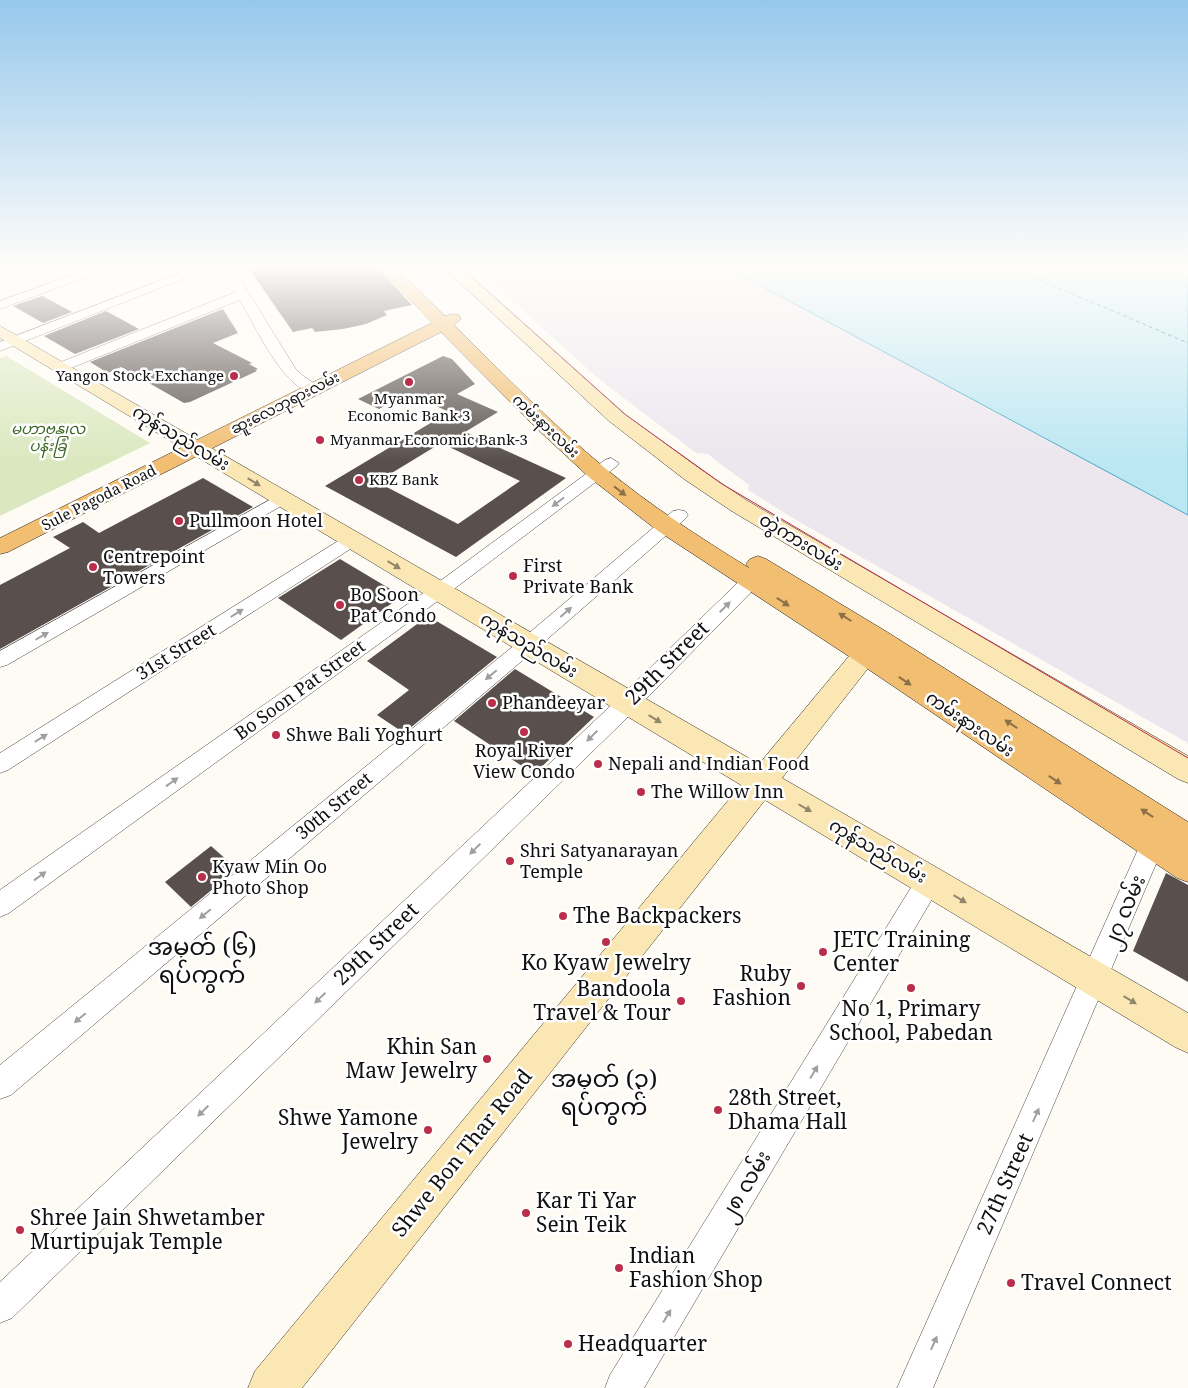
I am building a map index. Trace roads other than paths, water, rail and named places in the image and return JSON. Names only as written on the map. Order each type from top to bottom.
[{"type":"main road","name":"ကုန်သည်လမ်း","points":[[0,331],[8,344],[61,367],[1188,1034]]},
{"type":"main road","name":"ဆူးလေဘုရားလမ်း","points":[[306,385],[403,331]]},
{"type":"main road","name":"ဆူးလေဘုရားလမ်း","points":[[190,444],[415,331]]},
{"type":"main road","name":"ကမ်းနားလမ်း","points":[[458,331],[506,373],[548,419],[604,468],[672,520],[871,646],[1106,800],[1188,839]]},
{"type":"main road","name":"တွဲကားလမ်း","points":[[521,331],[616,417],[692,474],[738,505],[1188,771]]},
{"type":"main road","name":"Sule Pagoda Road","points":[[0,530],[190,444]]},
{"type":"main road","name":"Sule Pagoda Road","points":[[0,547],[190,444]]},
{"type":"main road","name":"Shwe Bon Thar Road","points":[[272,1388],[871,646]]},
{"type":"main road","name":"ကမ်းနားလမ်း","points":[[1106,800],[1152,845],[1188,868]]},
{"type":"street","points":[[8,344],[42,331]]},
{"type":"street","points":[[61,367],[151,331]]},
{"type":"street","points":[[268,331],[306,385]]},
{"type":"street","name":"Bo Soon Pat Street","points":[[0,904],[439,591],[604,468]]},
{"type":"street","points":[[0,660],[282,498]]},
{"type":"street","name":"30th Street","points":[[0,1084],[529,644],[672,520]]},
{"type":"street","name":"31st Street","points":[[0,764],[352,540]]},
{"type":"street","name":"29th Street","points":[[0,1306],[628,703],[757,574]]},
{"type":"street","name":"၂၇ လမ်း","points":[[1096,980],[1152,845]]},
{"type":"street","name":"၂၈ လမ်း","points":[[623,1388],[929,881]]},
{"type":"street","name":"27th Street","points":[[915,1388],[1096,980]]},
{"type":"water","points":[[845,331],[1188,331],[1188,515]]},
{"type":"tram line","points":[[532,331],[626,415],[722,484],[1188,758]]},
{"type":"place","name":"Yangon Stock Exchange","points":[[234,376]]},
{"type":"place","name":"Myanmar Economic Bank 3","points":[[409,382]]},
{"type":"place","name":"Myanmar Economic Bank-3","points":[[320,440]]},
{"type":"place","name":"KBZ Bank","points":[[359,480]]},
{"type":"place","name":"Pullmoon Hotel","points":[[179,521]]},
{"type":"place","name":"Centrepoint Towers","points":[[93,567]]},
{"type":"place","name":"First Private Bank","points":[[513,576]]},
{"type":"place","name":"Bo Soon Pat Condo","points":[[340,605]]},
{"type":"place","name":"Phandeeyar","points":[[492,703]]},
{"type":"place","name":"Royal River View Condo","points":[[524,732]]},
{"type":"place","name":"Shwe Bali Yoghurt","points":[[276,735]]},
{"type":"place","name":"Nepali and Indian Food","points":[[598,764]]},
{"type":"place","name":"The Willow Inn","points":[[641,792]]},
{"type":"place","name":"Shri Satyanarayan Temple","points":[[510,861]]},
{"type":"place","name":"Kyaw Min Oo Photo Shop","points":[[202,877]]},
{"type":"place","name":"The Backpackers","points":[[563,916]]},
{"type":"place","name":"Ko Kyaw Jewelry","points":[[606,942]]},
{"type":"place","name":"JETC Training Center","points":[[823,952]]},
{"type":"place","name":"Ruby Fashion","points":[[801,986]]},
{"type":"place","name":"No 1, Primary School, Pabedan","points":[[911,988]]},
{"type":"place","name":"Bandoola Travel & Tour","points":[[681,1001]]},
{"type":"place","name":"Khin San Maw Jewelry","points":[[487,1059]]},
{"type":"place","name":"28th Street, Dhama Hall","points":[[718,1110]]},
{"type":"place","name":"Shwe Yamone Jewelry","points":[[428,1130]]},
{"type":"place","name":"Kar Ti Yar Sein Teik","points":[[526,1213]]},
{"type":"place","name":"Shree Jain Shwetamber Murtipujak Temple","points":[[20,1230]]},
{"type":"place","name":"Indian Fashion Shop","points":[[619,1268]]},
{"type":"place","name":"Travel Connect","points":[[1011,1283]]},
{"type":"place","name":"Headquarter","points":[[568,1344]]},
{"type":"district","name":"အမှတ် (၆) ရပ်ကွက်","points":[[202,961]]},
{"type":"district","name":"အမှတ် (၃) ရပ်ကွက်","points":[[604,1093]]},
{"type":"park label","name":"မဟာဗန္ဓုလ ပန်းခြံ","points":[[48,438]]}]
